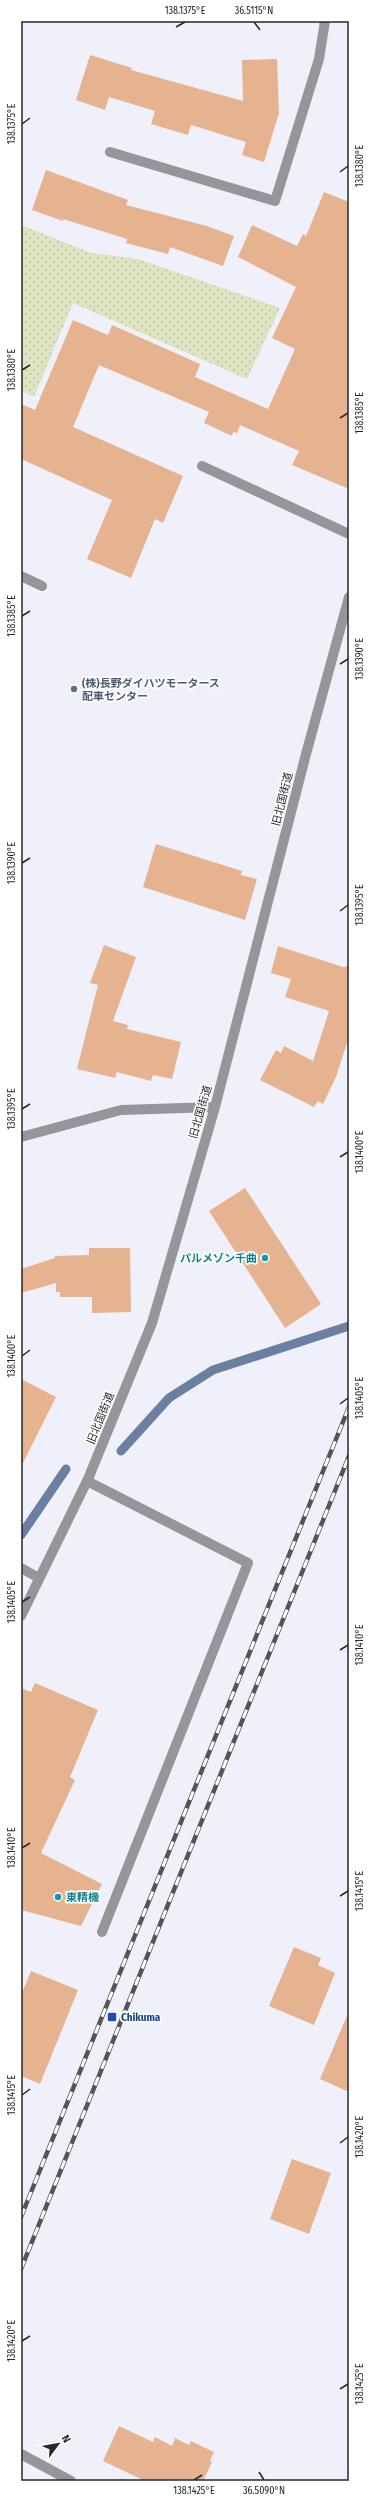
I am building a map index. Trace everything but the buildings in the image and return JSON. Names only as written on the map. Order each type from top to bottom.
[{"type":"street","points":[[110,152],[275,201],[319,59],[325,21]]},
{"type":"street","points":[[202,466],[349,534]]},
{"type":"street","points":[[21,576],[42,586]]},
{"type":"street","name":"旧北国街道","points":[[21,1616],[87,1481],[152,1323],[215,1107],[306,754],[349,597]]},
{"type":"street","points":[[21,1137],[121,1110],[215,1107]]},
{"type":"street","points":[[87,1481],[248,1563],[102,1932]]},
{"type":"street","points":[[21,1568],[39,1578]]},
{"type":"street","points":[[21,2454],[71,2481]]},
{"type":"green space","points":[[21,225],[91,253],[138,259],[280,308],[247,379],[73,303],[34,397],[21,391]]},
{"type":"waterway","points":[[121,1451],[169,1398],[213,1370],[349,1326]]},
{"type":"waterway","points":[[21,1535],[66,1469]]},
{"type":"railway","points":[[21,2217],[349,1407]]},
{"type":"railway","points":[[21,2269],[349,1456]]},
{"type":"place","name":"(株)長野ダイハツモータース 配車センター","points":[[74,689]]},
{"type":"place","name":"パルメゾン千曲","points":[[265,1258]]},
{"type":"place","name":"東精機","points":[[58,1897]]},
{"type":"place","name":"Chikuma","points":[[112,2017]]}]
